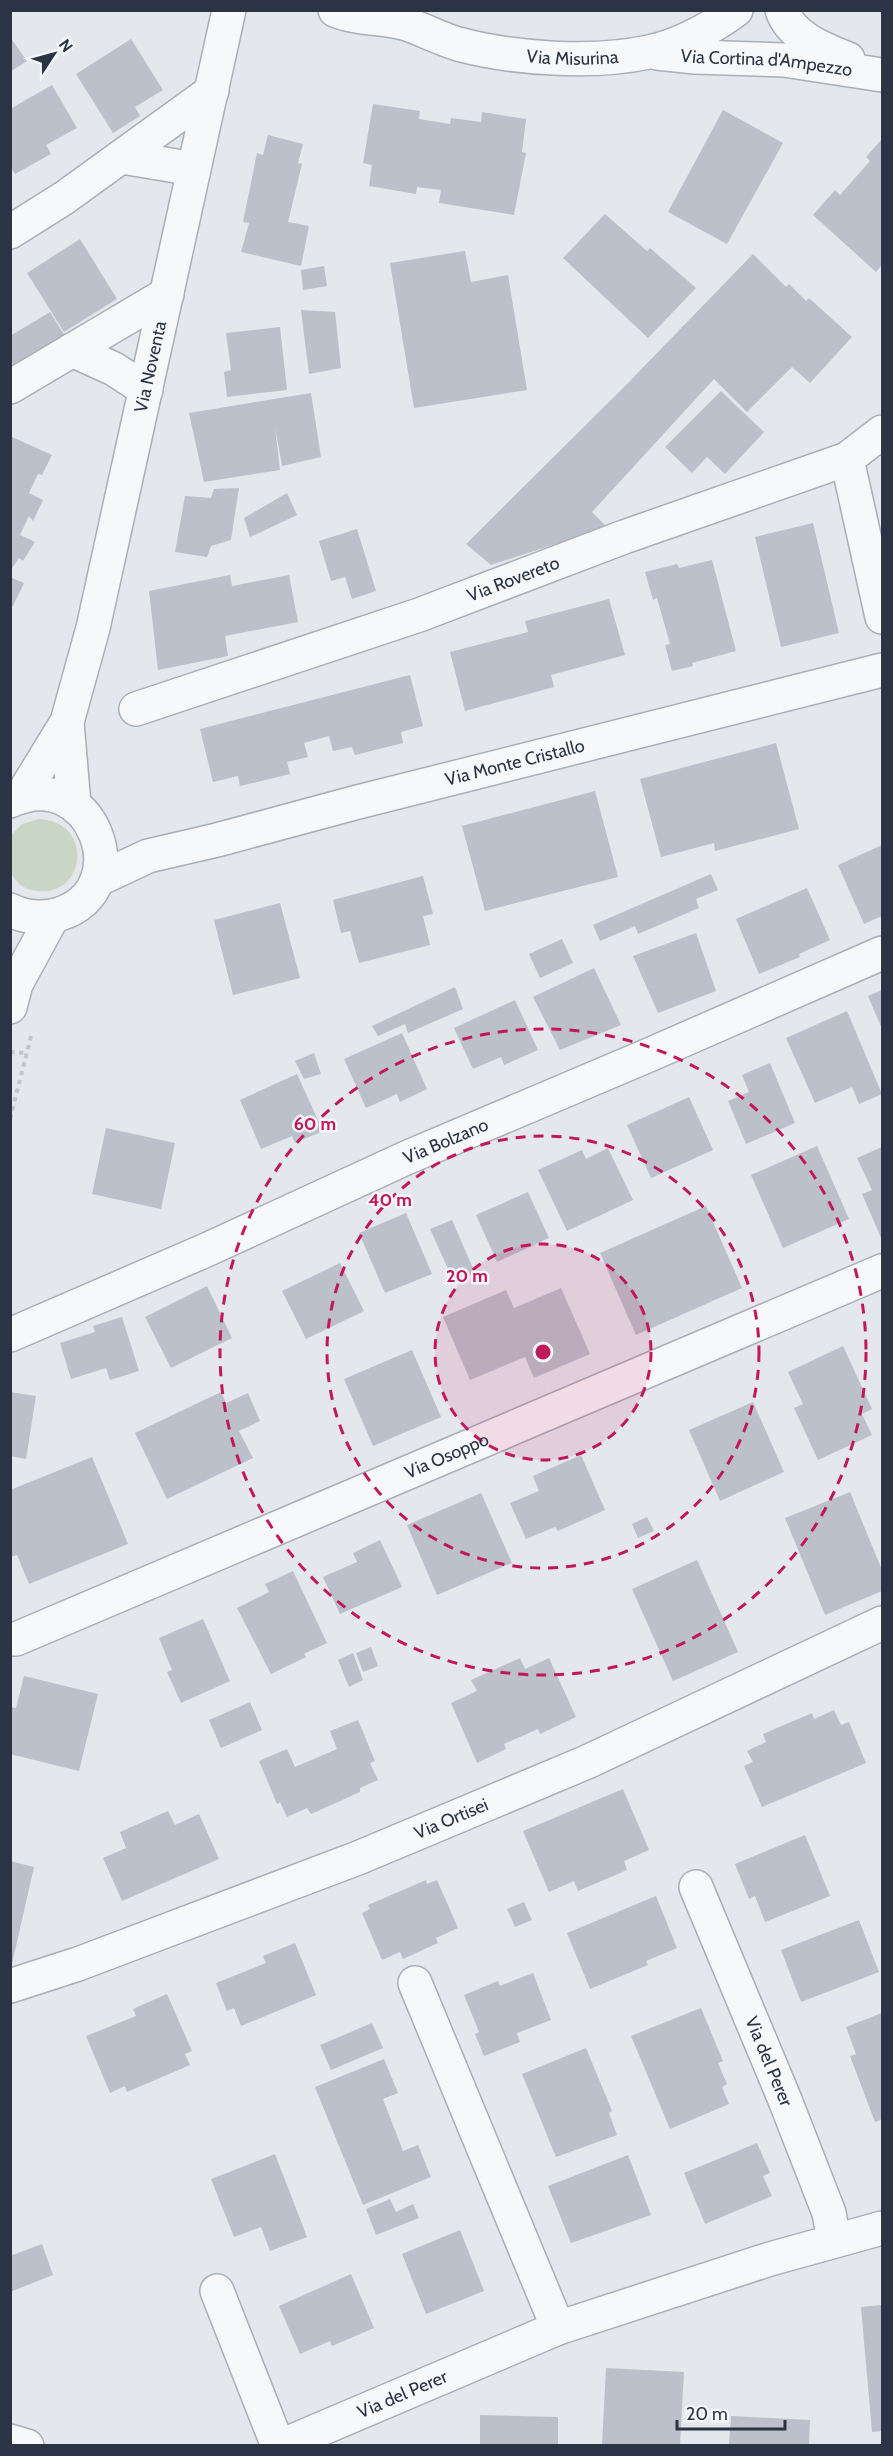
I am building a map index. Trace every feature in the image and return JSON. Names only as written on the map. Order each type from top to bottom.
[{"type":"street","name":"Via Noventa","points":[[16,799],[67,722],[93,628],[229,10]]},
{"type":"street","name":"Via Misurina","points":[[335,10],[346,15],[396,17],[458,44],[520,56],[567,58],[650,52],[712,27],[736,10]]},
{"type":"street","name":"Via Cortina d'Ampezzo","points":[[782,10],[786,23],[803,37],[882,75]]},
{"type":"street","name":"Via Cortina d'Ampezzo","points":[[650,52],[695,57],[784,60],[882,75]]},
{"type":"street","points":[[10,232],[122,157],[212,91]]},
{"type":"street","points":[[122,157],[194,169]]},
{"type":"street","name":"Via Noventa","points":[[10,387],[167,294]]},
{"type":"street","name":"Via Noventa","points":[[72,350],[114,369],[146,390]]},
{"type":"street","name":"Via Rovereto","points":[[136,709],[419,615],[613,541],[847,459],[882,432]]},
{"type":"street","points":[[847,459],[882,617]]},
{"type":"street","name":"Via Monte Cristallo","points":[[96,880],[148,856],[882,670]]},
{"type":"street","name":"Via Noventa","points":[[67,722],[74,805]]},
{"type":"street","points":[[10,910],[30,917],[63,913],[81,902],[96,880],[101,860],[99,840],[90,820],[74,805],[47,795],[16,799]]},
{"type":"street","points":[[99,840],[148,856]]},
{"type":"street","points":[[13,996],[53,916]]},
{"type":"street","points":[[10,920],[13,996]]},
{"type":"street","name":"Via Bolzano","points":[[10,1335],[204,1251],[406,1158],[882,953]]},
{"type":"street","name":"Via Osoppo","points":[[10,1639],[16,1639],[882,1271]]},
{"type":"street","name":"Via Ortisei","points":[[10,1986],[78,1964],[391,1844],[587,1762],[882,1623]]},
{"type":"street","name":"Via del Perer","points":[[696,1887],[785,2100],[829,2213],[834,2240]]},
{"type":"street","points":[[415,1983],[558,2328]]},
{"type":"street","name":"Via del Perer","points":[[279,2445],[558,2328],[834,2240],[882,2228]]},
{"type":"street","points":[[217,2291],[279,2445]]},
{"type":"street","points":[[10,2441],[27,2445]]},
{"type":"path","points":[[10,1052],[27,1053]]},
{"type":"green space","points":[[39,819],[57,823],[69,832],[76,844],[77,858],[74,871],[66,883],[54,890],[37,891],[25,888],[15,880],[11,873],[11,835],[22,824]]},
{"type":"building","points":[[10,37],[27,61],[10,72]]},
{"type":"building","points":[[131,39],[163,90],[135,107],[140,116],[113,133],[76,74]]},
{"type":"building","points":[[52,85],[77,128],[46,145],[51,154],[15,174],[10,166],[10,109]]},
{"type":"building","points":[[373,104],[420,111],[419,119],[450,124],[451,118],[481,122],[482,112],[526,119],[522,152],[526,153],[514,215],[439,203],[441,190],[417,187],[416,194],[369,186],[372,165],[363,163]]},
{"type":"building","points":[[723,110],[783,143],[727,244],[668,212]]},
{"type":"building","points":[[268,135],[303,144],[298,163],[302,164],[288,222],[309,226],[301,266],[241,252],[249,223],[243,222],[257,153],[263,155]]},
{"type":"building","points":[[882,139],[882,265],[876,272],[813,215],[835,190],[840,195],[870,161],[866,157]]},
{"type":"building","points":[[605,214],[647,251],[650,248],[696,288],[648,338],[563,258]]},
{"type":"building","points":[[80,239],[117,299],[64,332],[27,273]]},
{"type":"building","points":[[465,251],[471,282],[508,275],[527,390],[414,408],[390,263]]},
{"type":"building","points":[[753,254],[786,287],[789,284],[806,301],[809,298],[852,337],[810,383],[792,367],[747,412],[714,379],[592,512],[607,527],[491,565],[466,544],[626,385]]},
{"type":"building","points":[[324,266],[327,286],[303,290],[301,270]]},
{"type":"building","points":[[301,310],[335,312],[341,368],[309,374]]},
{"type":"building","points":[[50,312],[65,336],[16,368],[10,360],[10,336]]},
{"type":"building","points":[[280,327],[287,390],[227,397],[224,372],[231,370],[226,333]]},
{"type":"building","points":[[721,391],[764,432],[725,474],[707,457],[692,473],[665,447]]},
{"type":"building","points":[[311,393],[321,457],[282,466],[275,427],[280,470],[204,482],[189,413]]},
{"type":"building","points":[[10,436],[52,455],[42,475],[38,474],[29,493],[43,500],[33,521],[29,516],[20,535],[35,542],[23,561],[19,558],[10,571]]},
{"type":"building","points":[[239,488],[231,540],[211,546],[207,557],[175,552],[185,496],[211,498],[214,489]]},
{"type":"building","points":[[287,493],[297,515],[250,537],[244,518]]},
{"type":"building","points":[[813,523],[839,633],[781,647],[755,537]]},
{"type":"building","points":[[357,529],[376,591],[352,599],[345,577],[331,581],[319,541]]},
{"type":"building","points":[[712,560],[736,651],[672,671],[665,645],[670,644],[657,598],[653,600],[645,572],[677,564],[679,568]]},
{"type":"building","points":[[230,575],[232,586],[289,575],[298,622],[225,636],[228,656],[158,670],[149,591]]},
{"type":"building","points":[[10,577],[24,583],[13,606],[10,605]]},
{"type":"building","points":[[609,599],[625,655],[551,675],[554,687],[465,711],[450,652],[528,632],[525,621]]},
{"type":"building","points":[[410,675],[423,726],[401,732],[403,743],[355,755],[352,747],[333,751],[329,736],[304,743],[308,757],[287,762],[290,774],[240,786],[238,776],[213,782],[200,729]]},
{"type":"building","points":[[776,743],[799,829],[715,851],[714,843],[661,857],[640,779]]},
{"type":"building","points":[[595,791],[618,877],[485,911],[462,826]]},
{"type":"building","points":[[882,845],[882,916],[864,924],[838,865]]},
{"type":"building","points":[[711,874],[718,890],[696,899],[699,908],[638,934],[635,926],[600,941],[593,925]]},
{"type":"building","points":[[423,876],[433,914],[423,916],[430,945],[359,963],[350,931],[341,933],[333,900]]},
{"type":"building","points":[[807,888],[830,940],[799,954],[800,957],[759,974],[736,919]]},
{"type":"building","points":[[280,903],[300,978],[233,995],[214,920]]},
{"type":"building","points":[[696,933],[716,991],[658,1013],[633,956]]},
{"type":"building","points":[[562,939],[573,963],[540,978],[529,954]]},
{"type":"building","points":[[594,968],[621,1025],[560,1050],[533,997]]},
{"type":"building","points":[[455,987],[463,1009],[408,1033],[405,1024],[378,1036],[372,1026]]},
{"type":"building","points":[[882,990],[882,1029],[868,996]]},
{"type":"building","points":[[515,1000],[538,1050],[504,1065],[501,1057],[473,1069],[454,1028]]},
{"type":"building","points":[[847,1011],[882,1094],[859,1104],[852,1087],[815,1103],[786,1038]]},
{"type":"building","points":[[402,1033],[427,1089],[400,1102],[397,1094],[366,1108],[344,1059]]},
{"type":"building","points":[[314,1053],[321,1074],[304,1079],[295,1061]]},
{"type":"building","points":[[770,1063],[795,1123],[746,1144],[728,1101],[749,1092],[742,1075]]},
{"type":"building","points":[[297,1074],[323,1131],[295,1143],[292,1136],[261,1149],[240,1100]]},
{"type":"building","points":[[689,1097],[713,1150],[651,1178],[627,1125]]},
{"type":"building","points":[[106,1128],[175,1143],[161,1209],[92,1194]]},
{"type":"building","points":[[817,1146],[849,1219],[783,1248],[751,1175]]},
{"type":"building","points":[[882,1147],[882,1240],[862,1194],[872,1190],[857,1158]]},
{"type":"building","points":[[608,1148],[633,1200],[567,1231],[538,1170],[582,1150],[586,1159]]},
{"type":"building","points":[[528,1192],[549,1238],[497,1262],[476,1215]]},
{"type":"building","points":[[706,1206],[742,1288],[636,1335],[600,1253]]},
{"type":"building","points":[[406,1213],[432,1274],[385,1293],[359,1233]]},
{"type":"building","points":[[452,1220],[475,1273],[454,1282],[430,1229]]},
{"type":"building","points":[[340,1263],[364,1311],[306,1339],[282,1291]]},
{"type":"building","points":[[207,1286],[232,1338],[171,1368],[145,1317]]},
{"type":"building","points":[[561,1288],[590,1354],[534,1378],[525,1357],[470,1380],[443,1317],[506,1290],[514,1308]]},
{"type":"building","points":[[122,1317],[139,1371],[110,1380],[106,1368],[71,1379],[60,1343],[95,1332],[93,1326]]},
{"type":"building","points":[[843,1346],[872,1409],[862,1414],[872,1435],[818,1460],[794,1408],[803,1404],[788,1372]]},
{"type":"building","points":[[412,1350],[441,1417],[373,1446],[344,1379]]},
{"type":"building","points":[[10,1392],[36,1396],[26,1459],[10,1456]]},
{"type":"building","points":[[221,1392],[226,1403],[248,1393],[260,1421],[239,1431],[253,1458],[167,1499],[135,1433]]},
{"type":"building","points":[[753,1402],[784,1472],[720,1501],[689,1430]]},
{"type":"building","points":[[581,1455],[605,1510],[558,1531],[555,1527],[526,1539],[510,1503],[539,1491],[533,1476]]},
{"type":"building","points":[[92,1457],[128,1544],[29,1584],[17,1555],[10,1557],[10,1490]]},
{"type":"building","points":[[850,1492],[882,1570],[882,1591],[825,1615],[785,1518]]},
{"type":"building","points":[[481,1493],[512,1563],[437,1595],[407,1525]]},
{"type":"building","points":[[647,1517],[654,1531],[638,1538],[632,1524]]},
{"type":"building","points":[[380,1540],[402,1587],[340,1614],[323,1577],[357,1562],[353,1553]]},
{"type":"building","points":[[697,1560],[738,1652],[673,1681],[632,1589]]},
{"type":"building","points":[[293,1571],[327,1643],[304,1654],[306,1657],[271,1674],[237,1608],[269,1592],[265,1584]]},
{"type":"building","points":[[203,1619],[230,1681],[181,1703],[167,1672],[172,1670],[159,1638]]},
{"type":"building","points":[[371,1647],[378,1666],[363,1672],[356,1653]]},
{"type":"building","points":[[353,1653],[363,1680],[349,1687],[338,1660]]},
{"type":"building","points":[[520,1658],[525,1669],[549,1658],[576,1717],[540,1734],[538,1729],[504,1744],[506,1749],[477,1763],[451,1703],[477,1691],[471,1680]]},
{"type":"building","points":[[24,1676],[98,1694],[79,1771],[10,1754],[10,1707],[16,1708]]},
{"type":"building","points":[[250,1702],[262,1730],[221,1748],[209,1720]]},
{"type":"building","points":[[834,1710],[841,1725],[849,1722],[866,1763],[762,1807],[744,1766],[753,1762],[747,1751],[766,1742],[763,1734],[812,1713],[814,1719]]},
{"type":"building","points":[[358,1720],[375,1761],[370,1763],[378,1780],[360,1788],[360,1792],[311,1814],[307,1808],[287,1817],[280,1802],[277,1804],[259,1761],[287,1749],[295,1767],[337,1749],[330,1731]]},
{"type":"building","points":[[623,1789],[649,1850],[624,1861],[627,1870],[578,1891],[574,1881],[549,1892],[523,1831]]},
{"type":"building","points":[[168,1811],[175,1825],[199,1814],[219,1859],[122,1901],[103,1858],[126,1848],[120,1832]]},
{"type":"building","points":[[805,1835],[830,1896],[765,1922],[755,1896],[749,1899],[735,1864]]},
{"type":"building","points":[[10,1861],[34,1867],[11,1968],[10,1967]]},
{"type":"building","points":[[426,1880],[427,1884],[437,1880],[458,1928],[436,1938],[438,1943],[403,1959],[400,1952],[382,1960],[362,1913],[370,1909],[368,1905]]},
{"type":"building","points":[[656,1896],[677,1948],[646,1961],[648,1965],[590,1989],[567,1933]]},
{"type":"building","points":[[524,1902],[532,1920],[515,1927],[507,1909]]},
{"type":"building","points":[[859,1920],[879,1972],[801,2002],[781,1950]]},
{"type":"building","points":[[295,1943],[316,1995],[241,2026],[234,2008],[227,2011],[216,1983],[266,1963],[263,1956]]},
{"type":"building","points":[[533,1973],[551,2020],[517,2033],[520,2042],[484,2056],[475,2034],[479,2032],[464,1995],[498,1981],[500,1986]]},
{"type":"building","points":[[167,1994],[192,2051],[185,2054],[190,2065],[127,2092],[125,2086],[110,2093],[86,2036],[136,2016],[133,2009]]},
{"type":"building","points":[[701,2008],[723,2061],[718,2063],[727,2084],[722,2087],[729,2104],[670,2129],[631,2036]]},
{"type":"building","points":[[882,2013],[882,2119],[875,2122],[850,2056],[856,2054],[846,2027]]},
{"type":"building","points":[[372,2023],[383,2048],[331,2070],[320,2045]]},
{"type":"building","points":[[586,2048],[612,2111],[609,2113],[617,2135],[556,2157],[522,2074]]},
{"type":"building","points":[[384,2059],[398,2093],[383,2099],[403,2151],[418,2145],[431,2177],[363,2205],[315,2087]]},
{"type":"building","points":[[757,2143],[770,2173],[763,2176],[772,2196],[705,2224],[684,2173]]},
{"type":"building","points":[[275,2154],[307,2237],[270,2251],[261,2227],[234,2237],[211,2179]]},
{"type":"building","points":[[628,2155],[651,2215],[571,2243],[548,2186]]},
{"type":"building","points":[[390,2199],[396,2212],[413,2204],[419,2218],[376,2235],[366,2209]]},
{"type":"building","points":[[460,2230],[484,2291],[426,2314],[402,2254]]},
{"type":"building","points":[[42,2244],[53,2275],[10,2292],[10,2256]]},
{"type":"building","points":[[351,2274],[374,2328],[332,2346],[330,2341],[300,2354],[279,2306]]},
{"type":"building","points":[[882,2305],[882,2431],[872,2432],[861,2307]]},
{"type":"building","points":[[606,2368],[684,2372],[680,2445],[602,2445]]},
{"type":"building","points":[[480,2415],[558,2417],[558,2445],[480,2445]]},
{"type":"building","points":[[731,2416],[810,2420],[809,2445],[729,2445]]}]
